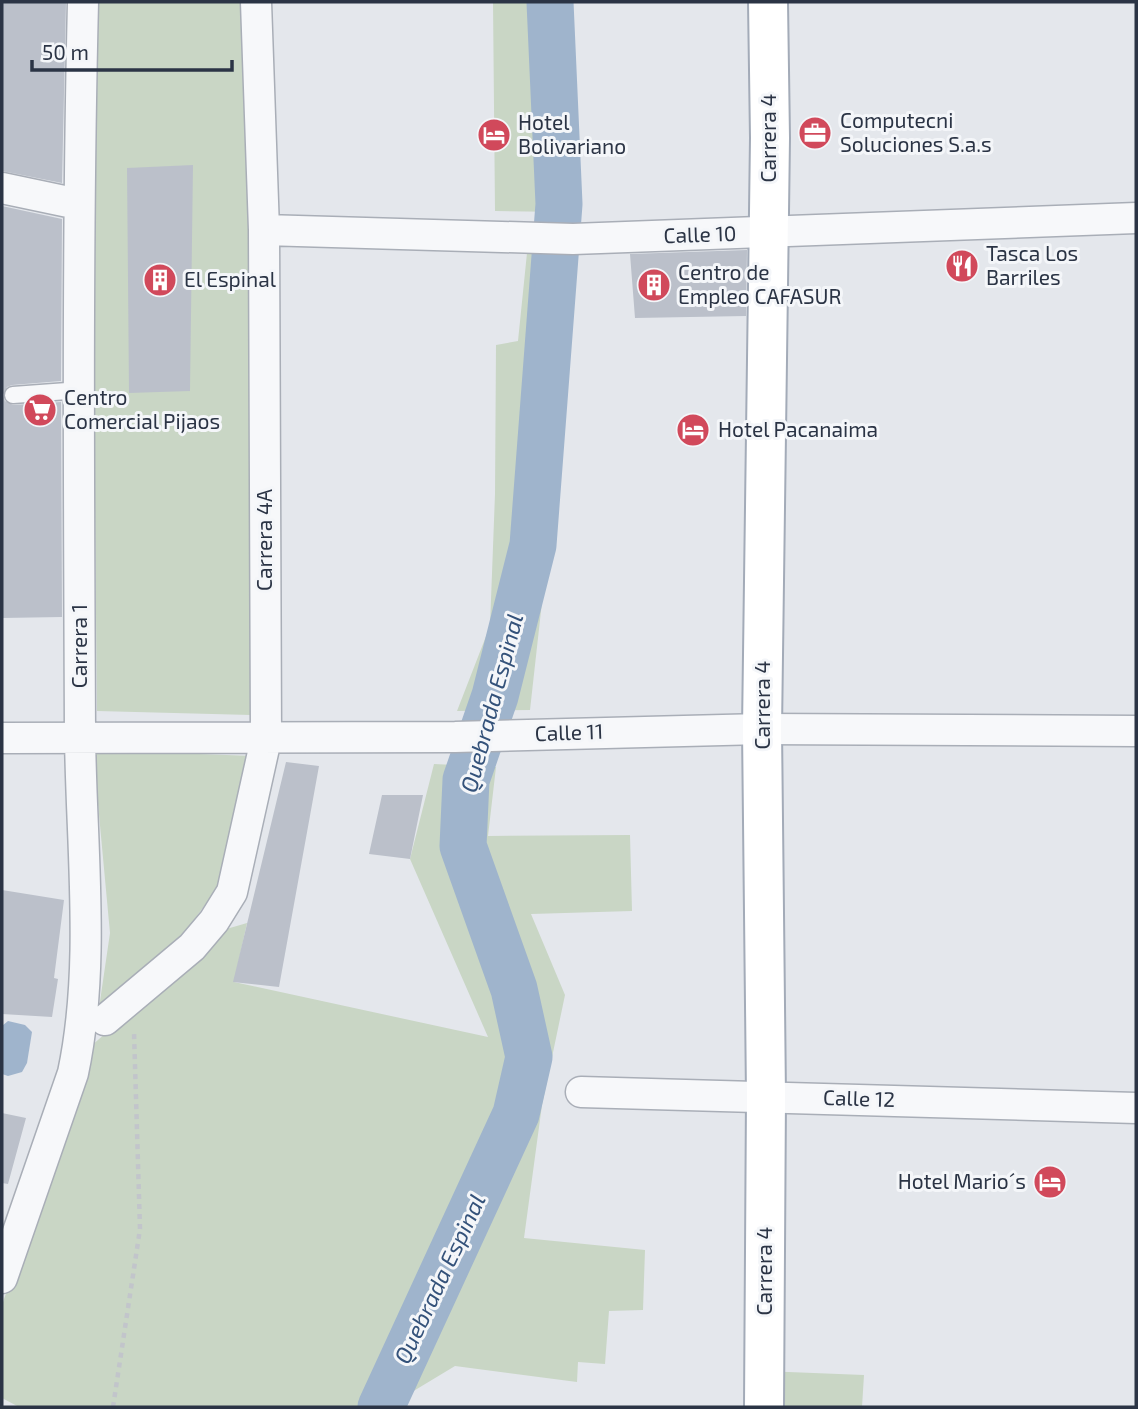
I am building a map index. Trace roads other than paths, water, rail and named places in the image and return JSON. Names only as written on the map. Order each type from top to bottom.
[{"type":"main road","name":"Carrera 4","points":[[764,1407],[766,1096],[762,729],[770,138],[768,2]]},
{"type":"street","name":"Carrera 1","points":[[2,1278],[73,1073],[79,1044],[85,939],[80,737],[78,204],[83,2]]},
{"type":"street","name":"Carrera 4A","points":[[105,1020],[192,947],[214,921],[232,892],[266,739],[264,230],[256,2]]},
{"type":"street","points":[[2,188],[78,204]]},
{"type":"street","name":"Calle 10","points":[[264,230],[573,239],[1136,218]]},
{"type":"street","name":"Calle 11","points":[[2,738],[455,737],[762,729],[1136,731]]},
{"type":"street","name":"Calle 12","points":[[581,1092],[1136,1108]]},
{"type":"lane","points":[[13,395],[80,390]]},
{"type":"water","points":[[8,1021],[25,1025],[32,1032],[27,1063],[22,1072],[8,1076],[2,1074],[2,1026]]},
{"type":"waterway","name":"Quebrada Espinal","points":[[381,1407],[516,1114],[529,1057],[514,989],[463,846],[466,780],[495,696],[533,545],[559,204],[550,2]]},
{"type":"place","name":"Computecni Soluciones S.a.s","points":[[815,133]]},
{"type":"place","name":"Hotel Bolivariano","points":[[494,135]]},
{"type":"place","name":"Tasca Los Barriles","points":[[962,266]]},
{"type":"place","name":"El Espinal","points":[[160,280]]},
{"type":"place","name":"Centro de Empleo CAFASUR","points":[[654,285]]},
{"type":"place","name":"Centro Comercial Pijaos","points":[[40,410]]},
{"type":"place","name":"Hotel Pacanaima","points":[[693,430]]},
{"type":"place","name":"Hotel Mario´s","points":[[1050,1182]]}]
